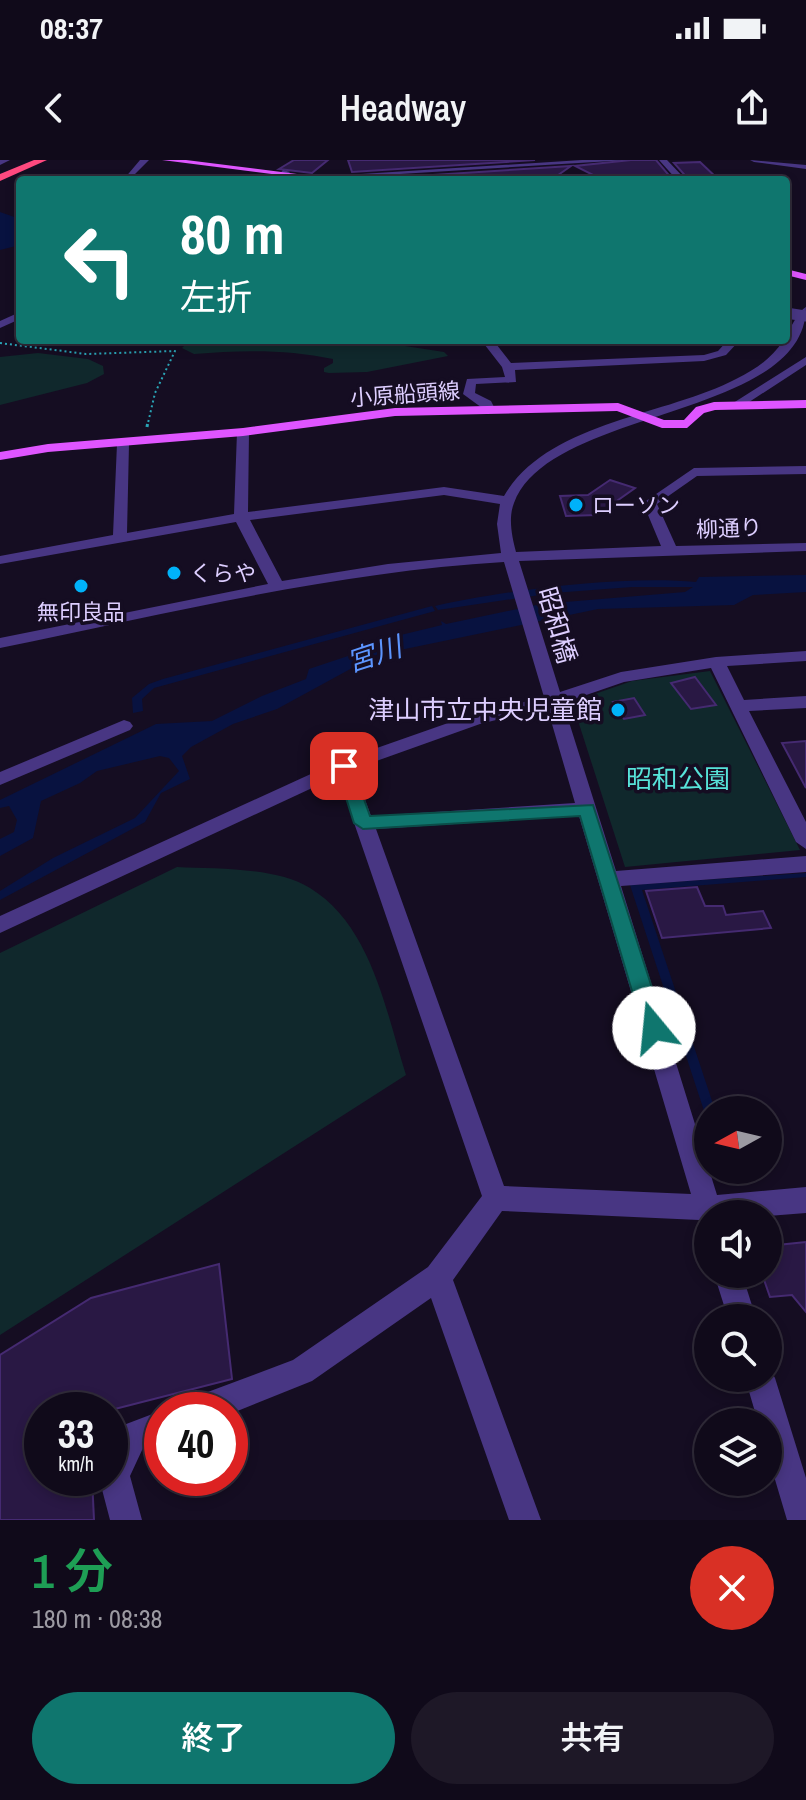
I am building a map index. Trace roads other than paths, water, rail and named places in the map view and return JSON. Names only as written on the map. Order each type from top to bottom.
[{"type":"highway","points":[[0,171],[27,160]]},
{"type":"highway","points":[[0,178],[42,160]]},
{"type":"main road","points":[[166,160],[215,162],[312,176]]},
{"type":"main road","name":"小原船頭線","points":[[0,456],[48,448],[243,432],[395,412],[618,407],[674,426],[687,424],[700,410],[736,405],[806,404]]},
{"type":"street","points":[[0,163],[6,160]]},
{"type":"street","points":[[129,176],[145,160]]},
{"type":"street","points":[[389,176],[511,163],[624,160]]},
{"type":"street","points":[[663,160],[678,176]]},
{"type":"street","points":[[754,160],[806,167]]},
{"type":"street","points":[[282,176],[286,172]]},
{"type":"street","points":[[790,339],[806,310]]},
{"type":"street","points":[[489,409],[469,394],[471,381],[512,380],[508,367],[490,344]]},
{"type":"street","points":[[508,367],[704,358],[722,353],[730,344]]},
{"type":"street","points":[[0,560],[241,517],[444,491],[507,501],[535,466],[562,449],[713,394],[765,367],[786,344]]},
{"type":"street","points":[[736,405],[805,362]]},
{"type":"street","points":[[243,432],[241,517],[277,587]]},
{"type":"street","points":[[120,539],[123,444]]},
{"type":"street","points":[[671,552],[650,503],[694,472],[806,470]]},
{"type":"street","name":"昭和橋","points":[[507,501],[504,536],[512,565],[707,1200]]},
{"type":"street","name":"柳通り","points":[[0,643],[277,587],[390,568],[512,565],[671,552],[806,547]]},
{"type":"street","points":[[0,925],[344,766],[474,720],[621,677],[716,662],[806,656]]},
{"type":"street","points":[[716,662],[806,842]]},
{"type":"street","points":[[740,706],[806,702]]},
{"type":"street","points":[[0,779],[124,726]]},
{"type":"street","points":[[344,766],[482,1166],[496,1198]]},
{"type":"street","points":[[363,823],[587,809]]},
{"type":"street","points":[[609,879],[806,864]]},
{"type":"street","points":[[496,1198],[694,1210]]},
{"type":"street","points":[[247,1392],[302,1371],[438,1277],[496,1198]]},
{"type":"street","points":[[782,1203],[806,1200]]},
{"type":"street","points":[[438,1277],[525,1520]]},
{"type":"street","points":[[764,1392],[803,1520]]},
{"type":"street","points":[[126,1520],[114,1475],[132,1437],[144,1432]]},
{"type":"water","points":[[0,212],[16,218],[16,246],[0,250]]},
{"type":"water","name":"宮川","points":[[806,575],[806,592],[753,595],[734,605],[598,609],[376,655],[277,709],[233,724],[191,747],[182,756],[190,779],[161,793],[145,822],[0,900],[0,891],[53,858],[135,818],[179,771],[169,758],[160,756],[97,771],[80,783],[41,801],[33,838],[0,856],[0,839],[14,832],[17,820],[9,806],[0,808],[0,800],[156,724],[212,721],[262,696],[306,679],[309,669],[348,656],[351,647],[442,625],[441,621],[446,624],[541,604],[685,592],[693,587],[632,587],[553,593],[438,610],[435,606],[600,582],[696,582],[699,577]]},
{"type":"water","points":[[432,606],[435,611],[154,688],[142,699],[143,711],[133,713],[132,698],[149,684]]},
{"type":"water","points":[[806,873],[806,877],[642,890],[710,1096],[699,1096],[630,885]]},
{"type":"place","name":"ローソン","points":[[576,505]]},
{"type":"place","name":"くらや","points":[[174,573]]},
{"type":"place","name":"無印良品","points":[[81,586]]},
{"type":"place","name":"津山市立中央児童館","points":[[618,710]]},
{"type":"park label","name":"昭和公園","points":[[678,779]]}]
